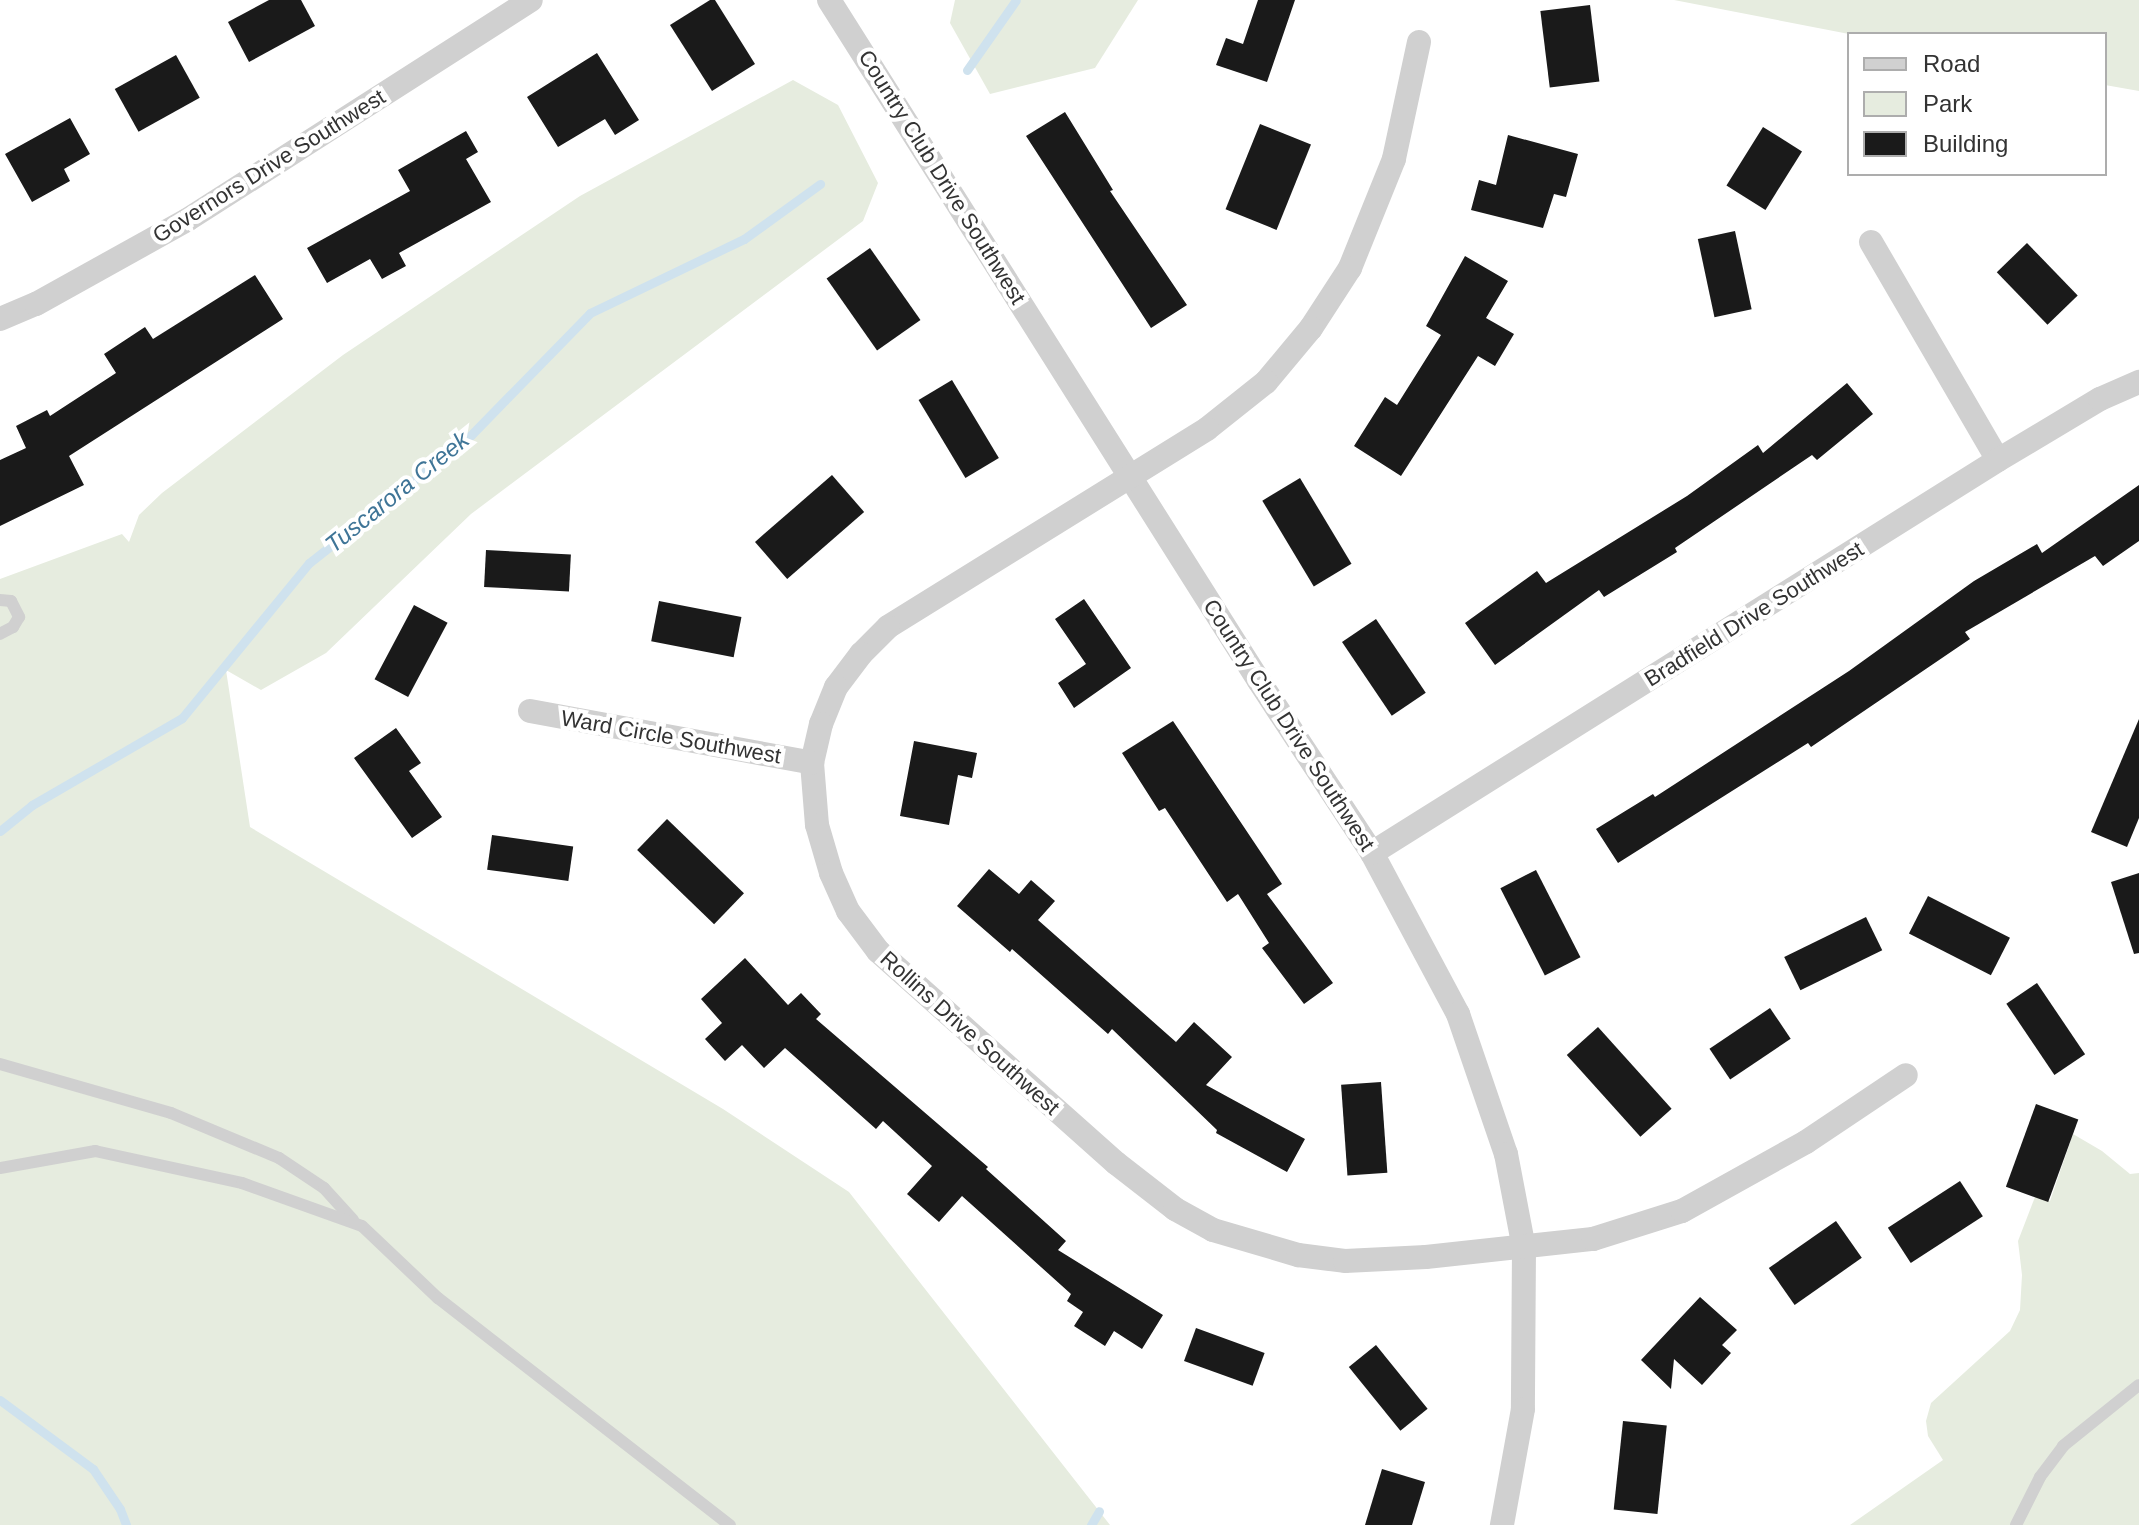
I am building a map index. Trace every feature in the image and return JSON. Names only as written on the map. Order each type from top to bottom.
[{"type":"street","name":"Governors Drive Southwest","points":[[0,319],[36,304],[187,220],[531,0]]},
{"type":"street","name":"Country Club Drive Southwest","points":[[829,0],[1372,853],[1458,1014],[1506,1154],[1524,1248],[1523,1409],[1502,1525]]},
{"type":"street","name":"Rollins Drive Southwest","points":[[1419,42],[1394,159],[1350,268],[1311,328],[1266,382],[1207,429],[888,627],[861,654],[836,687],[821,724],[812,763],[817,825],[831,873],[848,911],[878,951],[1105,1153],[1175,1209],[1213,1230],[1255,1245],[1345,1261],[1524,1248],[1593,1239],[1682,1211],[1806,1142],[1906,1075]]},
{"type":"street","points":[[1871,242],[1998,460]]},
{"type":"street","name":"Bradfield Drive Southwest","points":[[1372,853],[1998,460],[2100,399],[2139,382]]},
{"type":"street","name":"Ward Circle Southwest","points":[[530,711],[812,763]]},
{"type":"lane","points":[[0,600],[11,601],[19,617],[13,627],[0,634]]},
{"type":"lane","points":[[0,1064],[171,1113],[279,1158],[324,1188],[343,1213],[362,1226],[438,1298],[730,1525]]},
{"type":"lane","points":[[0,1168],[95,1151],[242,1183],[362,1226]]},
{"type":"lane","points":[[2016,1525],[2040,1477],[2063,1446],[2139,1385]]},
{"type":"green space","points":[[955,0],[1138,0],[1095,68],[990,94],[950,23]]},
{"type":"green space","points":[[1674,0],[2139,0],[2139,91],[2107,85],[2107,32],[1847,34]]},
{"type":"green space","points":[[793,80],[838,105],[878,183],[863,221],[471,514],[326,653],[261,690],[226,670],[250,827],[723,1109],[849,1192],[1110,1525],[0,1525],[0,579],[122,534],[129,542],[139,515],[162,493],[343,355],[580,196]]},
{"type":"green space","points":[[2073,1134],[2102,1151],[2130,1174],[2139,1173],[2139,1525],[1850,1525],[1943,1460],[1928,1436],[1926,1421],[1931,1403],[2010,1331],[2020,1310],[2022,1275],[2018,1241],[2035,1197],[2050,1201]]},
{"type":"building","points":[[269,0],[301,0],[315,26],[249,62],[228,22]]},
{"type":"building","points":[[710,0],[715,0],[755,64],[712,91],[670,25]]},
{"type":"building","points":[[1258,0],[1295,0],[1267,82],[1216,65],[1226,38],[1243,44]]},
{"type":"building","points":[[1590,5],[1599,81],[1550,88],[1540,11]]},
{"type":"building","points":[[597,53],[639,120],[615,135],[605,119],[558,147],[527,97]]},
{"type":"building","points":[[176,55],[200,98],[139,132],[115,89]]},
{"type":"building","points":[[1065,112],[1113,190],[1110,191],[1187,305],[1151,328],[1026,136]]},
{"type":"building","points":[[70,118],[90,154],[64,169],[70,181],[32,202],[5,154]]},
{"type":"building","points":[[1260,124],[1311,145],[1277,230],[1226,209]]},
{"type":"building","points":[[1763,127],[1802,151],[1765,210],[1726,186]]},
{"type":"building","points":[[466,131],[478,152],[466,159],[491,202],[399,253],[406,266],[382,279],[370,259],[327,283],[307,248],[410,191],[398,170]]},
{"type":"building","points":[[1508,135],[1578,154],[1566,197],[1554,194],[1543,228],[1471,210],[1479,180],[1496,185]]},
{"type":"building","points":[[1735,231],[1752,309],[1714,317],[1698,239]]},
{"type":"building","points":[[2027,243],[2078,296],[2047,325],[1997,272]]},
{"type":"building","points":[[870,248],[920,320],[877,350],[827,278]]},
{"type":"building","points":[[1465,256],[1508,281],[1486,318],[1514,334],[1495,366],[1478,356],[1401,476],[1354,446],[1385,397],[1397,405],[1441,335],[1426,326]]},
{"type":"building","points":[[255,275],[283,319],[69,456],[84,485],[0,526],[0,460],[26,448],[16,426],[47,410],[50,416],[116,373],[104,354],[145,327],[153,339]]},
{"type":"building","points":[[952,380],[999,458],[965,478],[919,400]]},
{"type":"building","points":[[1847,383],[1873,414],[1817,460],[1812,455],[1675,548],[1677,552],[1604,597],[1599,590],[1495,665],[1465,623],[1537,571],[1546,583],[1687,496],[1758,445],[1763,453]]},
{"type":"building","points":[[832,475],[864,512],[787,579],[755,542]]},
{"type":"building","points":[[1300,478],[1352,564],[1314,586],[1262,501]]},
{"type":"building","points":[[2139,485],[2139,541],[2103,566],[2095,556],[1965,632],[1970,639],[1811,747],[1808,743],[1618,863],[1596,829],[1653,794],[1655,797],[1849,671],[1974,581],[2037,544],[2042,553]]},
{"type":"building","points":[[486,550],[571,554],[569,591],[484,587]]},
{"type":"building","points":[[1084,599],[1131,668],[1074,708],[1058,683],[1086,664],[1055,619]]},
{"type":"building","points":[[659,601],[741,617],[734,657],[651,641]]},
{"type":"building","points":[[414,605],[448,623],[408,697],[375,679]]},
{"type":"building","points":[[1376,619],[1426,693],[1392,716],[1342,642]]},
{"type":"building","points":[[2139,719],[2139,818],[2127,847],[2091,832]]},
{"type":"building","points":[[1173,721],[1282,884],[1267,894],[1333,983],[1304,1004],[1262,948],[1269,943],[1238,894],[1227,902],[1165,808],[1159,811],[1122,753]]},
{"type":"building","points":[[396,728],[421,763],[409,771],[442,817],[412,838],[354,758]]},
{"type":"building","points":[[914,741],[977,753],[972,778],[958,775],[949,825],[900,816]]},
{"type":"building","points":[[667,819],[744,893],[714,924],[637,850]]},
{"type":"building","points":[[492,835],[573,846],[568,881],[487,870]]},
{"type":"building","points":[[989,869],[1019,894],[1031,880],[1055,901],[1038,920],[1176,1042],[1194,1022],[1232,1057],[1206,1085],[1305,1139],[1287,1172],[1216,1133],[1217,1130],[1112,1029],[1108,1034],[1012,949],[1010,952],[957,906]]},
{"type":"building","points":[[1536,870],[1580,957],[1545,975],[1500,888]]},
{"type":"building","points":[[2139,873],[2139,953],[2134,954],[2111,882]]},
{"type":"building","points":[[1928,896],[2010,938],[1991,975],[1909,933]]},
{"type":"building","points":[[1866,917],[1882,950],[1800,990],[1784,957]]},
{"type":"building","points":[[745,958],[788,1005],[801,993],[821,1014],[816,1019],[988,1167],[986,1169],[1066,1241],[1058,1250],[1163,1315],[1142,1349],[1114,1331],[1105,1346],[1074,1326],[1083,1312],[1067,1301],[1071,1294],[962,1196],[939,1222],[907,1194],[932,1166],[883,1121],[876,1129],[785,1048],[764,1068],[742,1045],[725,1061],[705,1039],[722,1023],[701,999]]},
{"type":"building","points":[[2037,983],[2085,1054],[2054,1075],[2006,1004]]},
{"type":"building","points":[[1770,1008],[1791,1039],[1730,1079],[1709,1049]]},
{"type":"building","points":[[1598,1027],[1672,1109],[1640,1137],[1567,1055]]},
{"type":"building","points":[[1381,1082],[1387,1173],[1347,1176],[1341,1085]]},
{"type":"building","points":[[2036,1104],[2078,1119],[2048,1202],[2006,1187]]},
{"type":"building","points":[[1960,1181],[1983,1216],[1911,1263],[1888,1228]]},
{"type":"building","points":[[1836,1221],[1862,1258],[1795,1305],[1769,1268]]},
{"type":"building","points":[[1700,1297],[1737,1330],[1722,1345],[1731,1353],[1702,1385],[1674,1359],[1671,1389],[1641,1360]]},
{"type":"building","points":[[1196,1328],[1265,1353],[1253,1386],[1184,1361]]},
{"type":"building","points":[[1376,1345],[1428,1409],[1400,1431],[1349,1367]]},
{"type":"building","points":[[1623,1421],[1667,1426],[1657,1514],[1614,1510]]},
{"type":"building","points":[[1382,1469],[1425,1482],[1412,1525],[1365,1525]]},
{"type":"waterway","name":"Tuscarora Creek","points":[[967,70],[1016,0]]},
{"type":"waterway","name":"Tuscarora Creek","points":[[0,831],[32,805],[182,718],[309,563],[471,435],[590,313],[744,239],[820,184]]},
{"type":"waterway","points":[[0,1400],[93,1469],[120,1509],[126,1525]]},
{"type":"waterway","points":[[1091,1525],[1099,1511]]}]
